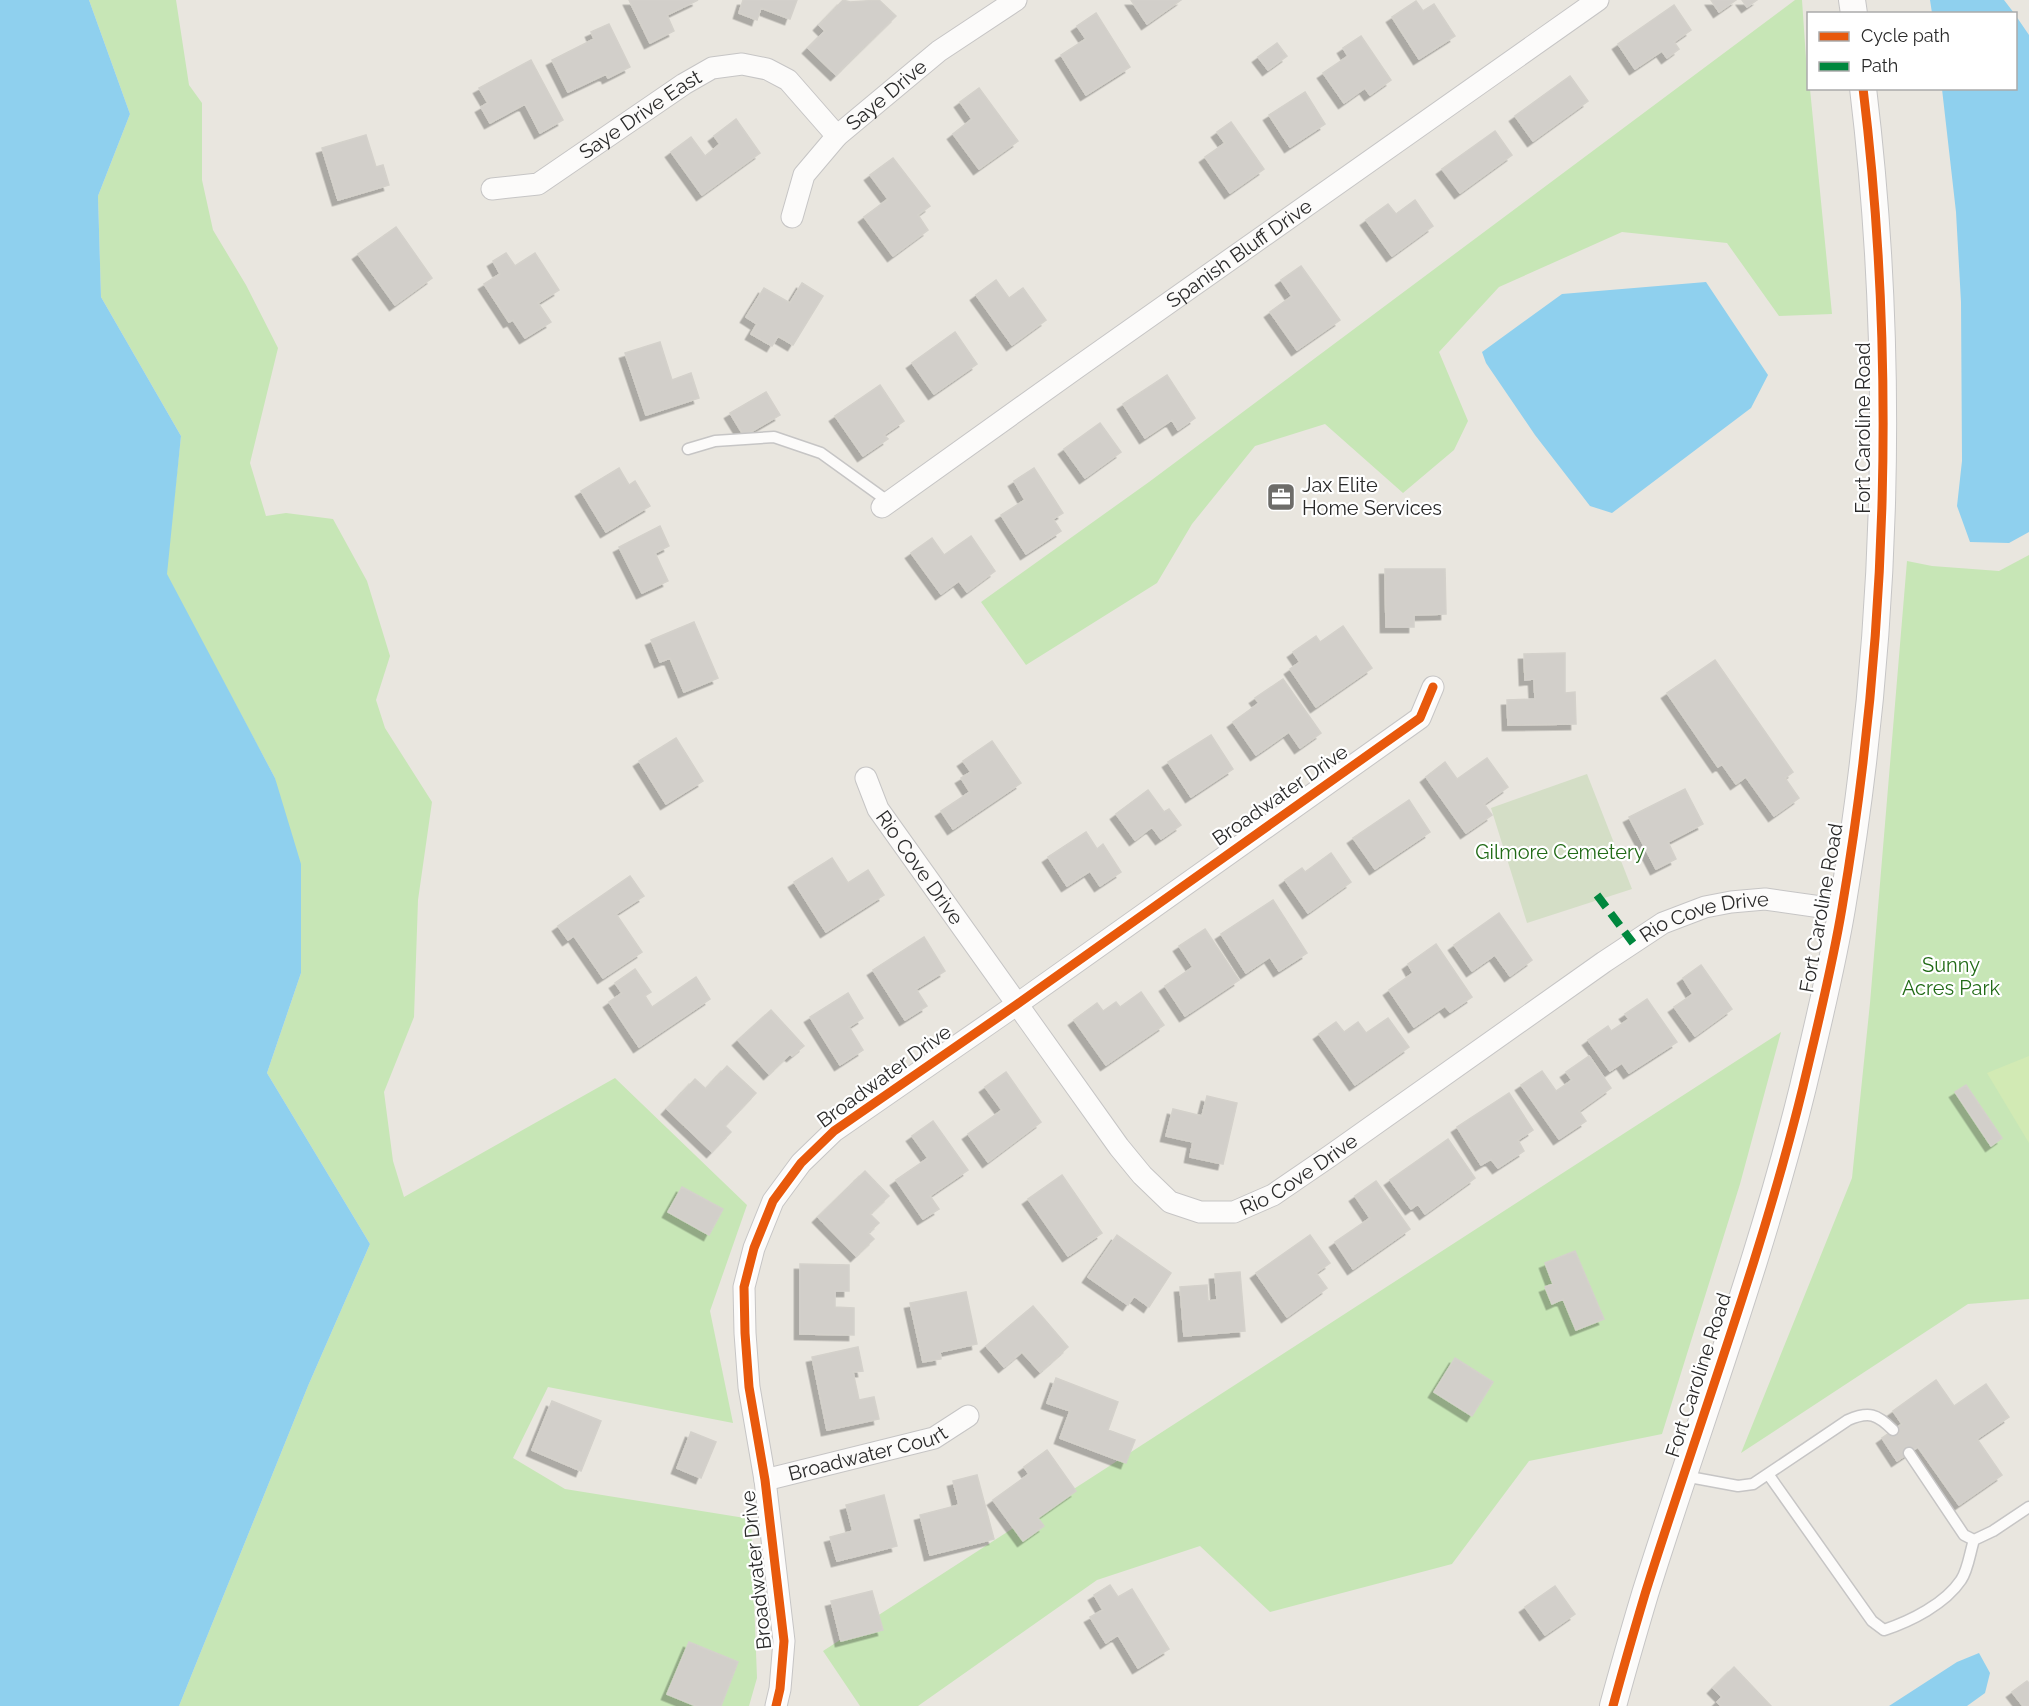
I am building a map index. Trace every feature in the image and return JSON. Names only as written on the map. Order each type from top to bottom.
[{"type":"street","name":"Saye Drive","points":[[792,217],[804,175],[837,136],[939,51],[1016,0]]},
{"type":"street","name":"Spanish Bluff Drive","points":[[886,505],[1066,375],[1598,0]]},
{"type":"street","name":"Saye Drive East","points":[[492,189],[538,184],[684,84],[712,68],[742,64],[767,69],[788,80],[837,136]]},
{"type":"street","name":"Fort Caroline Road","points":[[1613,1706],[1645,1594],[1778,1181],[1803,1088],[1842,910],[1863,765],[1875,636],[1883,488],[1881,334],[1874,178],[1863,90]]},
{"type":"street","name":"Broadwater Drive","points":[[776,1706],[780,1689],[784,1641],[765,1480],[749,1387],[744,1287],[754,1248],[773,1201],[801,1163],[834,1131],[1016,1005],[1420,718],[1433,687]]},
{"type":"street","name":"Rio Cove Drive","points":[[866,778],[878,809],[1119,1147],[1142,1175],[1170,1202],[1200,1212],[1234,1212],[1273,1195],[1604,962],[1664,923],[1705,907],[1765,899],[1842,910]]},
{"type":"street","name":"Broadwater Court","points":[[765,1480],[934,1438],[968,1416]]},
{"type":"lane","points":[[688,449],[715,441],[774,436],[821,453],[886,505]]},
{"type":"lane","points":[[1684,1476],[1738,1486],[1753,1484],[1848,1420],[1862,1414],[1880,1417],[1893,1430]]},
{"type":"lane","points":[[1909,1453],[1964,1535],[1974,1540]]},
{"type":"lane","points":[[1768,1474],[1872,1621],[1884,1629],[1897,1625],[1943,1600],[1963,1578],[1974,1540],[1993,1531],[2029,1507]]},
{"type":"green space","points":[[89,0],[176,0],[189,85],[202,103],[202,180],[213,230],[246,285],[278,348],[250,463],[266,516],[286,513],[333,519],[367,581],[390,656],[376,700],[385,728],[432,802],[418,900],[414,1017],[384,1092],[393,1161],[404,1197],[615,1078],[747,1205],[710,1311],[733,1423],[548,1387],[513,1458],[565,1489],[751,1519],[757,1678],[749,1706],[179,1706],[308,1386],[370,1244],[267,1073],[301,973],[275,778],[166,574],[181,436],[101,297],[98,196],[130,114]]},
{"type":"green space","points":[[1795,0],[1802,0],[1807,90],[1810,90],[1832,314],[1779,316],[1727,243],[1622,232],[1499,287],[1439,352],[1468,421],[1454,450],[1403,493],[1325,424],[1255,446],[1192,524],[1157,583],[1026,665],[981,602],[1149,482]]},
{"type":"green space","name":"Sunny Acres Park","points":[[2029,555],[2029,1299],[1968,1304],[1741,1453],[1852,1178],[1870,1003],[1907,561],[1932,566],[1999,571]]},
{"type":"green space","name":"Gilmore Cemetery","points":[[1587,774],[1632,889],[1527,923],[1491,808]]},
{"type":"green space","points":[[1781,1032],[1740,1184],[1662,1434],[1529,1461],[1452,1564],[1270,1612],[1200,1546],[1097,1580],[918,1706],[860,1706],[823,1651]]},
{"type":"green space","points":[[2029,1056],[2029,1143],[1987,1073]]},
{"type":"water","points":[[0,0],[89,0],[130,114],[98,196],[101,297],[181,436],[167,574],[275,778],[301,864],[301,973],[267,1073],[370,1244],[308,1386],[179,1706],[0,1706]]},
{"type":"water","points":[[1930,0],[2004,0],[2013,12],[1932,12]]},
{"type":"water","points":[[2017,17],[2029,35],[2029,532],[2009,543],[1970,542],[1957,506],[1962,461],[1961,302],[1956,212],[1942,90],[2017,90]]},
{"type":"water","points":[[1706,282],[1768,375],[1751,408],[1612,513],[1590,506],[1535,435],[1486,363],[1482,352],[1562,294]]},
{"type":"water","points":[[1979,1653],[1990,1673],[1985,1693],[1967,1706],[1889,1706],[1957,1662]]},
{"type":"building","points":[[629,0],[698,0],[667,15],[674,31],[650,43]]},
{"type":"building","points":[[743,0],[797,0],[790,19],[761,8],[757,20],[739,13]]},
{"type":"building","points":[[843,0],[850,2],[879,0],[896,16],[836,75],[808,48],[825,31],[819,25]]},
{"type":"building","points":[[1131,0],[1181,0],[1147,24]]},
{"type":"building","points":[[1711,0],[1736,0],[1719,12]]},
{"type":"building","points":[[1742,0],[1757,0],[1747,7]]},
{"type":"building","points":[[1416,1],[1423,11],[1434,4],[1455,36],[1419,59],[1392,17]]},
{"type":"building","points":[[1674,5],[1691,30],[1674,42],[1679,49],[1667,58],[1662,51],[1635,69],[1618,44]]},
{"type":"building","points":[[1096,13],[1130,67],[1086,95],[1061,55],[1086,39],[1077,26]]},
{"type":"building","points":[[609,24],[630,67],[608,78],[606,74],[568,92],[552,60],[594,39],[591,32]]},
{"type":"building","points":[[1361,36],[1391,80],[1370,95],[1365,88],[1344,103],[1323,73],[1348,56],[1343,48]]},
{"type":"building","points":[[1277,43],[1287,56],[1268,70],[1258,57]]},
{"type":"building","points":[[531,60],[563,120],[540,133],[525,104],[490,123],[481,107],[488,103],[479,88]]},
{"type":"building","points":[[1570,76],[1588,101],[1533,141],[1515,116]]},
{"type":"building","points":[[979,88],[1018,141],[979,169],[953,134],[972,119],[960,102]]},
{"type":"building","points":[[1305,92],[1325,124],[1290,147],[1269,115]]},
{"type":"building","points":[[736,119],[760,153],[702,195],[671,152],[691,137],[705,156],[720,144],[714,136]]},
{"type":"building","points":[[1231,122],[1264,169],[1230,193],[1205,157],[1225,143],[1217,132]]},
{"type":"building","points":[[1495,131],[1512,155],[1460,193],[1442,169]]},
{"type":"building","points":[[366,135],[376,167],[383,165],[389,185],[338,200],[322,148]]},
{"type":"building","points":[[893,158],[930,206],[918,215],[928,230],[893,256],[864,217],[888,199],[870,175]]},
{"type":"building","points":[[1415,200],[1433,226],[1392,256],[1366,220],[1388,204],[1396,214]]},
{"type":"building","points":[[396,227],[432,278],[395,305],[358,254]]},
{"type":"building","points":[[506,253],[515,266],[535,253],[559,290],[538,303],[551,322],[525,338],[513,320],[509,322],[484,284],[500,274],[493,261]]},
{"type":"building","points":[[1301,266],[1340,320],[1297,350],[1270,312],[1292,296],[1281,280]]},
{"type":"building","points":[[996,280],[1009,298],[1023,288],[1046,320],[1012,345],[976,295]]},
{"type":"building","points":[[802,283],[823,296],[793,345],[778,336],[772,346],[751,334],[757,324],[746,317],[764,288],[790,303]]},
{"type":"building","points":[[955,332],[977,364],[934,394],[912,363]]},
{"type":"building","points":[[660,342],[672,380],[691,373],[699,398],[646,415],[625,353]]},
{"type":"building","points":[[1167,375],[1195,418],[1178,430],[1172,420],[1145,438],[1123,404]]},
{"type":"building","points":[[880,385],[904,421],[884,435],[888,439],[863,456],[835,416]]},
{"type":"building","points":[[766,392],[780,415],[744,436],[730,413]]},
{"type":"building","points":[[1100,423],[1121,452],[1085,478],[1064,449]]},
{"type":"building","points":[[619,468],[629,485],[635,481],[650,506],[606,532],[581,491]]},
{"type":"building","points":[[1034,468],[1063,513],[1053,519],[1061,531],[1026,554],[1001,515],[1025,500],[1014,481]]},
{"type":"building","points":[[660,526],[669,546],[655,553],[668,581],[642,593],[619,547]]},
{"type":"building","points":[[971,536],[995,571],[967,592],[959,581],[941,594],[911,553],[932,538],[944,555]]},
{"type":"building","points":[[1385,569],[1445,569],[1446,614],[1414,615],[1414,627],[1386,627]]},
{"type":"building","points":[[694,622],[718,678],[684,692],[670,658],[660,662],[651,640]]},
{"type":"building","points":[[1343,626],[1372,668],[1316,707],[1290,669],[1300,662],[1293,652],[1316,636],[1320,642]]},
{"type":"building","points":[[1565,653],[1565,693],[1575,692],[1576,724],[1508,725],[1507,700],[1535,699],[1534,679],[1525,680],[1524,654]]},
{"type":"building","points":[[1715,660],[1793,772],[1785,778],[1799,798],[1774,816],[1746,777],[1736,784],[1722,764],[1718,767],[1667,693]]},
{"type":"building","points":[[1283,679],[1321,733],[1300,748],[1289,732],[1256,755],[1233,722],[1259,703],[1255,698]]},
{"type":"building","points":[[1211,735],[1233,769],[1191,797],[1168,762]]},
{"type":"building","points":[[676,738],[703,781],[666,804],[639,761]]},
{"type":"building","points":[[992,741],[1021,783],[953,829],[941,811],[970,792],[961,778],[971,772],[963,761]]},
{"type":"building","points":[[1487,758],[1508,787],[1484,804],[1492,815],[1466,833],[1426,777],[1445,762],[1457,779]]},
{"type":"building","points":[[1685,789],[1703,824],[1668,842],[1676,859],[1656,869],[1629,817]]},
{"type":"building","points":[[1148,790],[1164,812],[1169,809],[1181,825],[1161,839],[1152,827],[1135,840],[1116,814]]},
{"type":"building","points":[[1409,800],[1430,832],[1375,869],[1353,838]]},
{"type":"building","points":[[1086,832],[1097,849],[1103,844],[1121,872],[1100,886],[1090,871],[1067,886],[1048,857]]},
{"type":"building","points":[[1331,853],[1351,882],[1308,913],[1285,880],[1302,868],[1305,872]]},
{"type":"building","points":[[832,858],[848,883],[868,870],[884,895],[826,932],[794,882]]},
{"type":"building","points":[[630,876],[644,896],[616,914],[642,952],[603,978],[574,936],[568,940],[558,926]]},
{"type":"building","points":[[1273,900],[1307,953],[1279,971],[1270,957],[1246,973],[1221,934]]},
{"type":"building","points":[[1499,913],[1532,960],[1510,976],[1495,955],[1472,971],[1454,945]]},
{"type":"building","points":[[1205,929],[1239,980],[1185,1016],[1165,986],[1193,967],[1179,946]]},
{"type":"building","points":[[924,937],[945,971],[916,989],[927,1006],[905,1020],[873,970]]},
{"type":"building","points":[[1436,944],[1472,997],[1450,1012],[1445,1006],[1414,1027],[1389,990],[1413,973],[1408,964]]},
{"type":"building","points":[[1701,965],[1732,1009],[1695,1036],[1674,1007],[1693,994],[1683,978]]},
{"type":"building","points":[[635,969],[651,992],[645,996],[652,1007],[696,977],[710,999],[639,1047],[609,1002],[622,993],[615,983]]},
{"type":"building","points":[[1141,992],[1164,1025],[1106,1065],[1074,1020],[1097,1003],[1103,1011],[1116,1002],[1120,1007]]},
{"type":"building","points":[[848,993],[863,1018],[849,1027],[863,1050],[840,1065],[810,1017]]},
{"type":"building","points":[[1647,999],[1677,1042],[1629,1073],[1622,1063],[1610,1071],[1588,1040],[1608,1026],[1611,1031],[1629,1019],[1625,1014]]},
{"type":"building","points":[[771,1010],[804,1046],[792,1056],[790,1054],[769,1074],[738,1040]]},
{"type":"building","points":[[1388,1018],[1409,1047],[1355,1085],[1319,1034],[1336,1022],[1344,1032],[1358,1022],[1366,1033]]},
{"type":"building","points":[[1589,1056],[1611,1088],[1579,1111],[1586,1121],[1559,1139],[1521,1085],[1542,1071],[1556,1091],[1572,1080],[1566,1072]]},
{"type":"building","points":[[727,1066],[756,1093],[725,1126],[731,1132],[712,1152],[667,1109],[695,1079],[706,1089]]},
{"type":"building","points":[[1006,1072],[1041,1122],[988,1162],[968,1134],[1002,1110],[985,1087]]},
{"type":"building","points":[[1966,1085],[2002,1138],[1991,1146],[1955,1092]]},
{"type":"building","points":[[1509,1093],[1533,1130],[1518,1140],[1524,1151],[1498,1168],[1491,1159],[1481,1165],[1457,1127]]},
{"type":"building","points":[[1207,1096],[1237,1103],[1223,1164],[1190,1157],[1193,1142],[1166,1136],[1173,1109],[1202,1116]]},
{"type":"building","points":[[933,1121],[968,1170],[930,1196],[939,1209],[923,1219],[896,1180],[928,1158],[912,1136]]},
{"type":"building","points":[[1448,1139],[1475,1178],[1425,1214],[1418,1204],[1411,1209],[1390,1180]]},
{"type":"building","points":[[865,1171],[889,1196],[870,1214],[879,1223],[868,1233],[874,1239],[856,1256],[818,1217]]},
{"type":"building","points":[[1062,1175],[1102,1233],[1068,1256],[1028,1199]]},
{"type":"building","points":[[1376,1181],[1410,1229],[1353,1269],[1335,1242],[1370,1218],[1355,1196]]},
{"type":"building","points":[[682,1187],[723,1209],[709,1235],[668,1212]]},
{"type":"building","points":[[1117,1235],[1171,1273],[1149,1307],[1134,1296],[1128,1305],[1088,1277]]},
{"type":"building","points":[[1310,1235],[1330,1263],[1316,1273],[1327,1288],[1287,1317],[1256,1273]]},
{"type":"building","points":[[1575,1251],[1604,1319],[1576,1330],[1563,1299],[1552,1304],[1545,1287],[1553,1284],[1545,1263]]},
{"type":"building","points":[[800,1264],[849,1265],[849,1291],[835,1291],[835,1307],[854,1308],[854,1335],[800,1334]]},
{"type":"building","points":[[1240,1272],[1245,1331],[1184,1336],[1180,1287],[1207,1285],[1208,1301],[1217,1300],[1215,1274]]},
{"type":"building","points":[[966,1292],[977,1344],[940,1352],[941,1359],[923,1362],[910,1303]]},
{"type":"building","points":[[1033,1306],[1068,1347],[1040,1372],[1022,1352],[1004,1367],[986,1346]]},
{"type":"building","points":[[858,1347],[863,1371],[853,1372],[859,1400],[874,1397],[879,1419],[827,1430],[812,1357]]},
{"type":"building","points":[[1455,1358],[1493,1382],[1472,1416],[1434,1392]]},
{"type":"building","points":[[1056,1378],[1118,1402],[1108,1430],[1135,1440],[1126,1463],[1060,1438],[1070,1411],[1047,1403]]},
{"type":"building","points":[[1936,1380],[1954,1406],[1986,1384],[2009,1417],[1977,1439],[2002,1475],[1959,1505],[1918,1447],[1897,1461],[1882,1438],[1902,1424],[1893,1411]]},
{"type":"building","points":[[552,1401],[601,1421],[581,1471],[532,1450]]},
{"type":"building","points":[[691,1432],[716,1442],[701,1478],[677,1468]]},
{"type":"building","points":[[1047,1450],[1076,1491],[1038,1518],[1044,1526],[1023,1541],[993,1500],[1029,1474],[1024,1467]]},
{"type":"building","points":[[977,1475],[994,1539],[930,1555],[920,1515],[959,1505],[953,1481]]},
{"type":"building","points":[[884,1495],[897,1546],[837,1561],[830,1537],[853,1531],[846,1505]]},
{"type":"building","points":[[1110,1585],[1118,1597],[1132,1589],[1169,1649],[1138,1668],[1118,1635],[1106,1643],[1090,1617],[1103,1610],[1094,1595]]},
{"type":"building","points":[[1555,1586],[1575,1614],[1545,1635],[1525,1607]]},
{"type":"building","points":[[872,1591],[883,1630],[841,1641],[831,1601]]},
{"type":"building","points":[[689,1642],[738,1662],[721,1706],[696,1706],[667,1694]]},
{"type":"building","points":[[1734,1667],[1771,1706],[1721,1706],[1717,1702],[1722,1697],[1713,1688]]},
{"type":"building","points":[[2027,1681],[2029,1683],[2029,1706],[2023,1706],[2012,1692]]},
{"type":"marked path","points":[[1597,895],[1633,943]]},
{"type":"cycle path","points":[[1613,1706],[1645,1594],[1768,1215],[1803,1087],[1842,908],[1869,704],[1878,602],[1882,499],[1883,396],[1880,293],[1863,90]]},
{"type":"cycle path","points":[[776,1706],[780,1689],[784,1641],[765,1480],[749,1387],[744,1287],[754,1248],[773,1201],[801,1163],[834,1131],[1016,1005],[1420,718],[1433,687]]},
{"type":"place","name":"Jax Elite Home Services","points":[[1281,497]]}]
